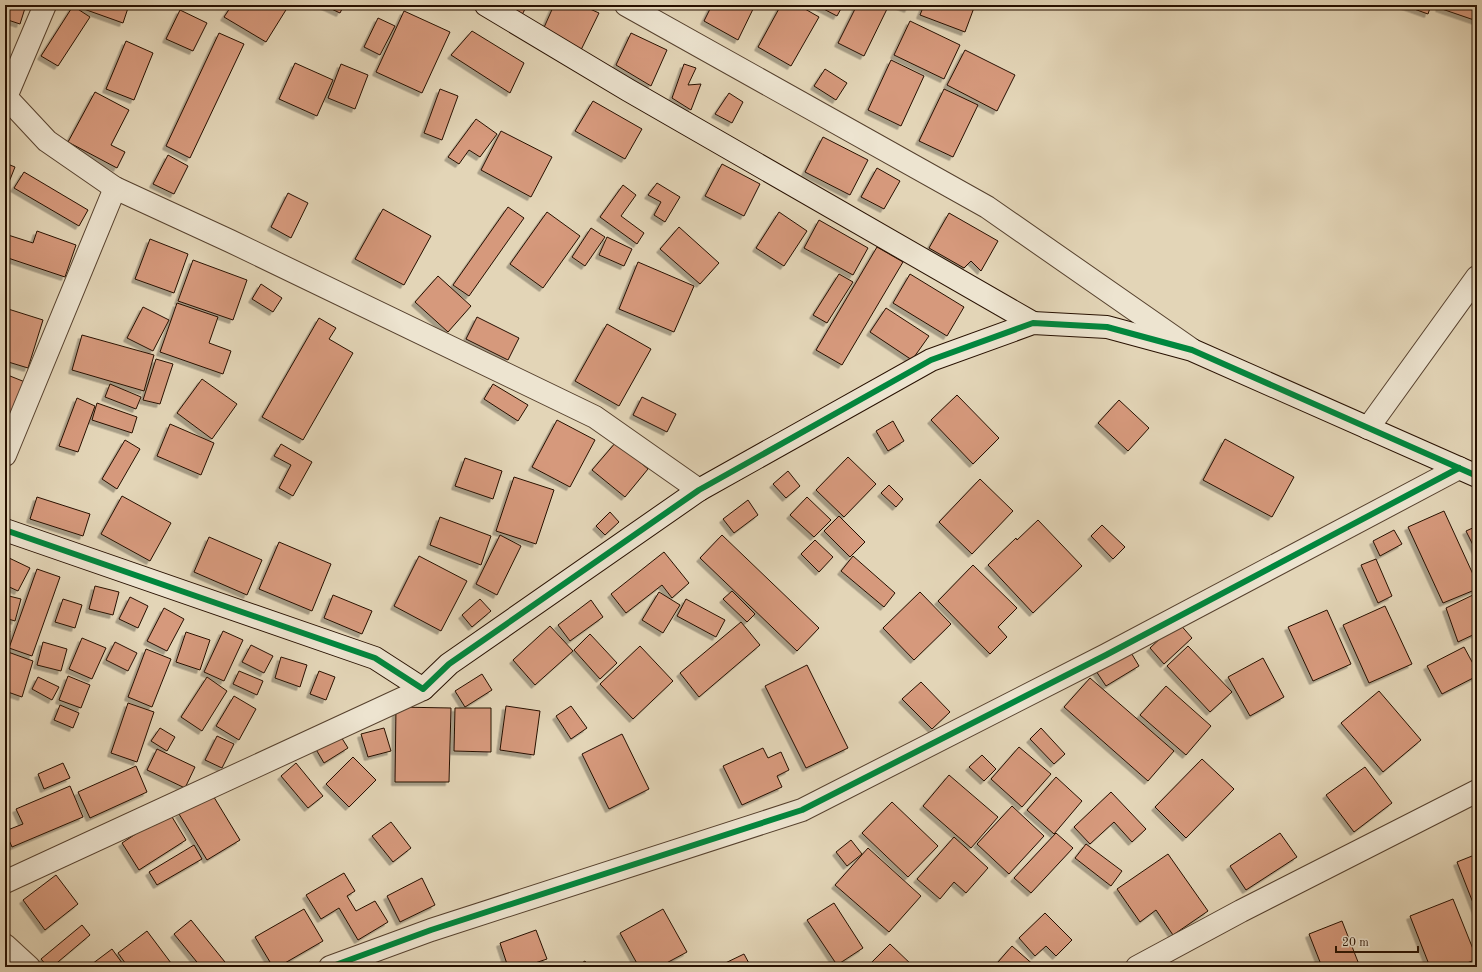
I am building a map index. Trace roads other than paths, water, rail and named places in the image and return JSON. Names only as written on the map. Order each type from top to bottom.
[{"type":"street","points":[[45,5],[6,97],[47,141],[115,188],[230,241],[595,417],[699,490]]},
{"type":"street","points":[[486,5],[628,90],[1034,323]]},
{"type":"street","points":[[626,5],[987,206],[1192,350]]},
{"type":"street","points":[[5,455],[115,188]]},
{"type":"street","points":[[1368,428],[1477,277]]},
{"type":"street","points":[[5,882],[423,689],[449,664],[699,490],[931,360],[1034,323],[1107,327],[1192,350],[1468,472]]},
{"type":"street","points":[[330,967],[431,930],[802,810],[1468,472]]},
{"type":"street","points":[[5,530],[375,658],[423,689]]},
{"type":"street","points":[[1138,967],[1241,911],[1477,791]]},
{"type":"street","points":[[5,945],[29,967]]}]
